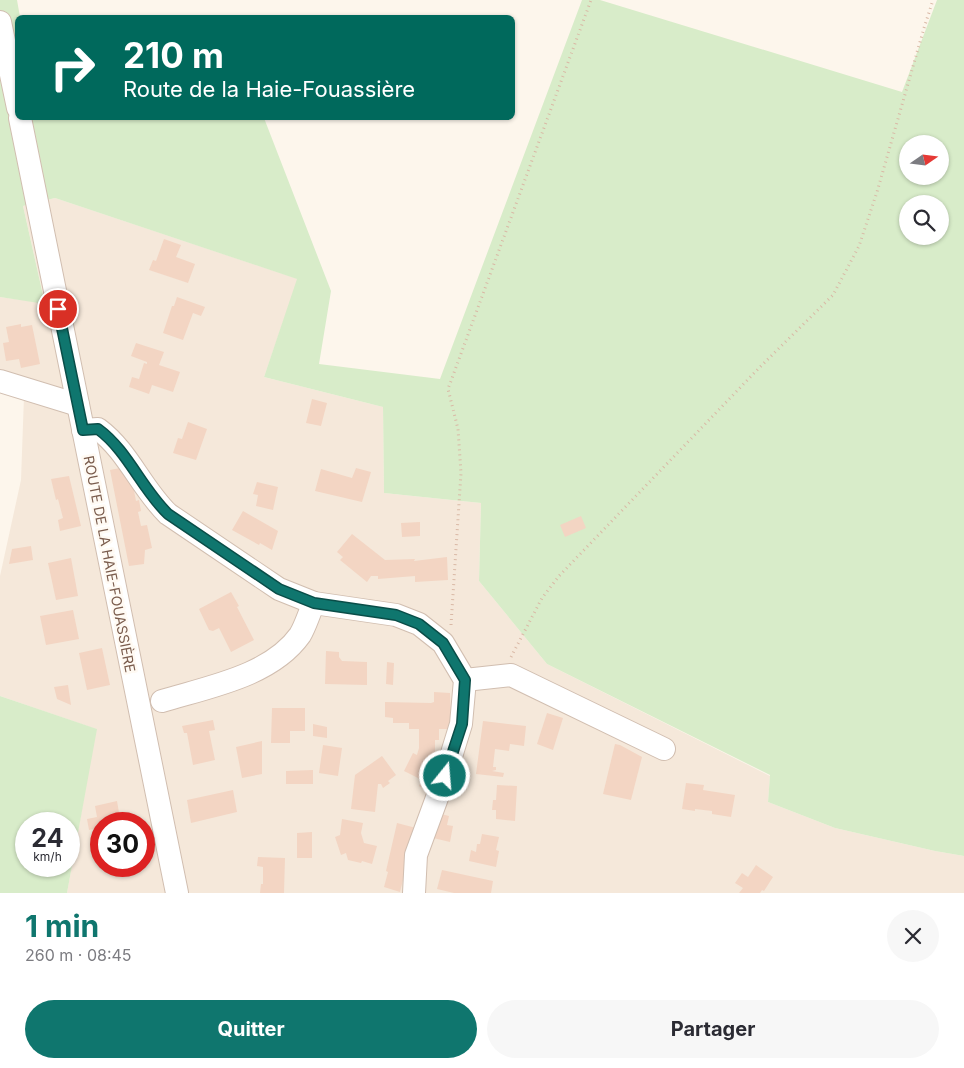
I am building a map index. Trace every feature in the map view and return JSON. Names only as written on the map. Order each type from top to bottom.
[{"type":"street","points":[[0,22],[15,94]]},
{"type":"street","name":"ROUTE DE LA HAIE-FOUASSIÈRE","points":[[20,120],[177,893]]},
{"type":"street","points":[[0,381],[78,405]]},
{"type":"street","points":[[83,430],[98,429],[112,439],[154,501],[168,514],[279,589],[314,603],[396,615],[419,624],[443,643],[465,680],[462,724],[416,855],[414,893]]},
{"type":"street","points":[[162,701],[232,679],[263,667],[284,654],[300,634],[314,603]]},
{"type":"street","points":[[465,680],[511,675],[664,748]]},
{"type":"path","points":[[443,643],[451,633],[461,473],[458,429],[448,389],[591,0]]},
{"type":"path","points":[[502,676],[542,598],[559,576],[759,368],[833,295],[859,246],[877,192],[933,0]]},
{"type":"shaded area","points":[[55,198],[298,279],[264,377],[383,407],[384,493],[481,503],[479,581],[547,664],[770,776],[768,802],[835,828],[964,856],[964,893],[67,893],[70,877],[80,877],[80,819],[96,729],[0,696],[0,576],[21,480],[24,396],[0,392],[0,297],[45,303],[23,206]]},
{"type":"green space","points":[[0,0],[17,0],[20,15],[15,15],[15,120],[265,120],[331,291],[319,364],[440,379],[582,0],[600,0],[902,92],[937,0],[964,0],[964,856],[835,828],[768,802],[770,775],[547,664],[479,581],[481,503],[384,493],[383,407],[264,377],[297,279],[55,198],[23,206],[45,304],[0,297]]},
{"type":"green space","points":[[0,696],[97,729],[80,822],[80,812],[15,812],[15,877],[70,877],[67,893],[0,893]]},
{"type":"building","points":[[164,239],[181,245],[176,257],[195,264],[188,283],[149,270],[153,260],[156,261]]},
{"type":"building","points":[[177,297],[205,307],[201,316],[193,313],[183,340],[163,333]]},
{"type":"building","points":[[21,324],[21,327],[32,325],[40,364],[21,368],[19,359],[6,361],[3,343],[9,342],[6,327]]},
{"type":"building","points":[[136,343],[164,352],[159,365],[180,372],[173,392],[152,385],[149,394],[129,387],[132,377],[139,379],[144,363],[147,364],[147,362],[131,356]]},
{"type":"building","points":[[312,399],[327,403],[321,426],[306,423]]},
{"type":"building","points":[[188,422],[207,429],[196,460],[173,453],[178,438],[182,439]]},
{"type":"building","points":[[125,467],[132,480],[136,501],[139,500],[141,511],[138,512],[141,526],[147,525],[152,548],[145,550],[144,564],[129,566],[110,470]]},
{"type":"building","points":[[356,468],[371,472],[362,502],[315,491],[321,469],[352,478]]},
{"type":"building","points":[[69,476],[81,526],[60,531],[58,520],[63,518],[51,479]]},
{"type":"building","points":[[257,482],[278,487],[273,510],[256,506],[258,495],[253,494]]},
{"type":"building","points":[[243,511],[278,531],[272,550],[232,530]]},
{"type":"building","points":[[581,516],[586,528],[565,537],[560,525]]},
{"type":"building","points":[[420,522],[420,536],[402,537],[401,523]]},
{"type":"building","points":[[352,534],[385,560],[415,559],[414,561],[447,557],[448,580],[415,582],[415,576],[378,579],[378,576],[371,576],[367,582],[340,560],[343,557],[337,552]]},
{"type":"building","points":[[31,546],[33,560],[9,564],[12,549]]},
{"type":"building","points":[[71,558],[78,596],[56,600],[48,563]]},
{"type":"building","points":[[231,592],[254,640],[231,652],[219,628],[213,631],[209,630],[199,609]]},
{"type":"building","points":[[73,610],[79,639],[46,645],[40,616]]},
{"type":"building","points":[[102,648],[110,685],[87,690],[79,653]]},
{"type":"building","points":[[326,651],[339,652],[339,657],[342,661],[367,662],[367,685],[325,684]]},
{"type":"building","points":[[387,662],[394,663],[393,685],[386,684]]},
{"type":"building","points":[[68,685],[71,705],[57,699],[54,687]]},
{"type":"building","points":[[434,692],[450,693],[451,723],[449,729],[439,729],[439,740],[435,740],[435,751],[430,762],[442,768],[430,793],[419,786],[422,780],[404,771],[413,753],[417,755],[419,729],[409,729],[409,723],[393,723],[393,718],[385,717],[385,702],[431,703],[434,702]]},
{"type":"building","points":[[272,708],[305,708],[305,731],[290,731],[290,743],[271,743]]},
{"type":"building","points":[[547,713],[563,718],[553,750],[537,744]]},
{"type":"building","points":[[213,720],[215,730],[209,731],[215,760],[193,765],[187,733],[184,733],[182,726]]},
{"type":"building","points":[[483,721],[526,726],[524,746],[510,744],[509,751],[495,749],[493,767],[496,767],[496,770],[492,771],[504,773],[503,777],[476,774]]},
{"type":"building","points":[[313,724],[327,727],[327,738],[313,736]]},
{"type":"building","points":[[262,741],[262,774],[242,778],[236,747]]},
{"type":"building","points":[[615,744],[642,757],[631,800],[603,794]]},
{"type":"building","points":[[323,745],[342,748],[338,776],[319,773]]},
{"type":"building","points":[[382,756],[396,775],[383,788],[381,784],[378,784],[375,812],[351,809],[355,775]]},
{"type":"building","points":[[313,770],[313,784],[286,784],[286,771]]},
{"type":"building","points":[[686,783],[704,785],[703,790],[735,795],[731,817],[712,814],[712,811],[682,809]]},
{"type":"building","points":[[497,785],[517,786],[515,821],[496,819],[496,810],[492,810],[493,800],[496,800]]},
{"type":"building","points":[[233,790],[237,812],[191,823],[187,800]]},
{"type":"building","points":[[117,801],[119,812],[96,812],[95,806]]},
{"type":"building","points":[[437,813],[449,816],[447,825],[453,826],[450,842],[429,837]]},
{"type":"building","points":[[90,818],[90,830],[89,830],[87,819]]},
{"type":"building","points":[[342,819],[363,823],[361,833],[364,843],[377,846],[372,864],[348,860],[346,853],[341,855],[335,837],[340,835]]},
{"type":"building","points":[[397,823],[416,828],[400,892],[384,887]]},
{"type":"building","points":[[312,832],[312,858],[297,858],[297,833]]},
{"type":"building","points":[[482,834],[499,837],[496,850],[499,851],[496,867],[469,861],[471,850],[476,852],[477,844],[480,844]]},
{"type":"building","points":[[258,857],[285,858],[284,893],[260,893],[261,884],[263,884],[263,867],[257,866]]},
{"type":"building","points":[[756,865],[773,877],[764,891],[762,890],[760,893],[739,893],[743,888],[735,883],[742,873],[748,877]]},
{"type":"building","points":[[442,870],[493,881],[491,893],[454,893],[437,889]]},
{"type":"route","points":[[58,309],[83,430],[98,429],[112,439],[154,501],[168,514],[279,589],[314,603],[396,615],[419,624],[443,643],[465,680],[462,724],[445,776]]}]
